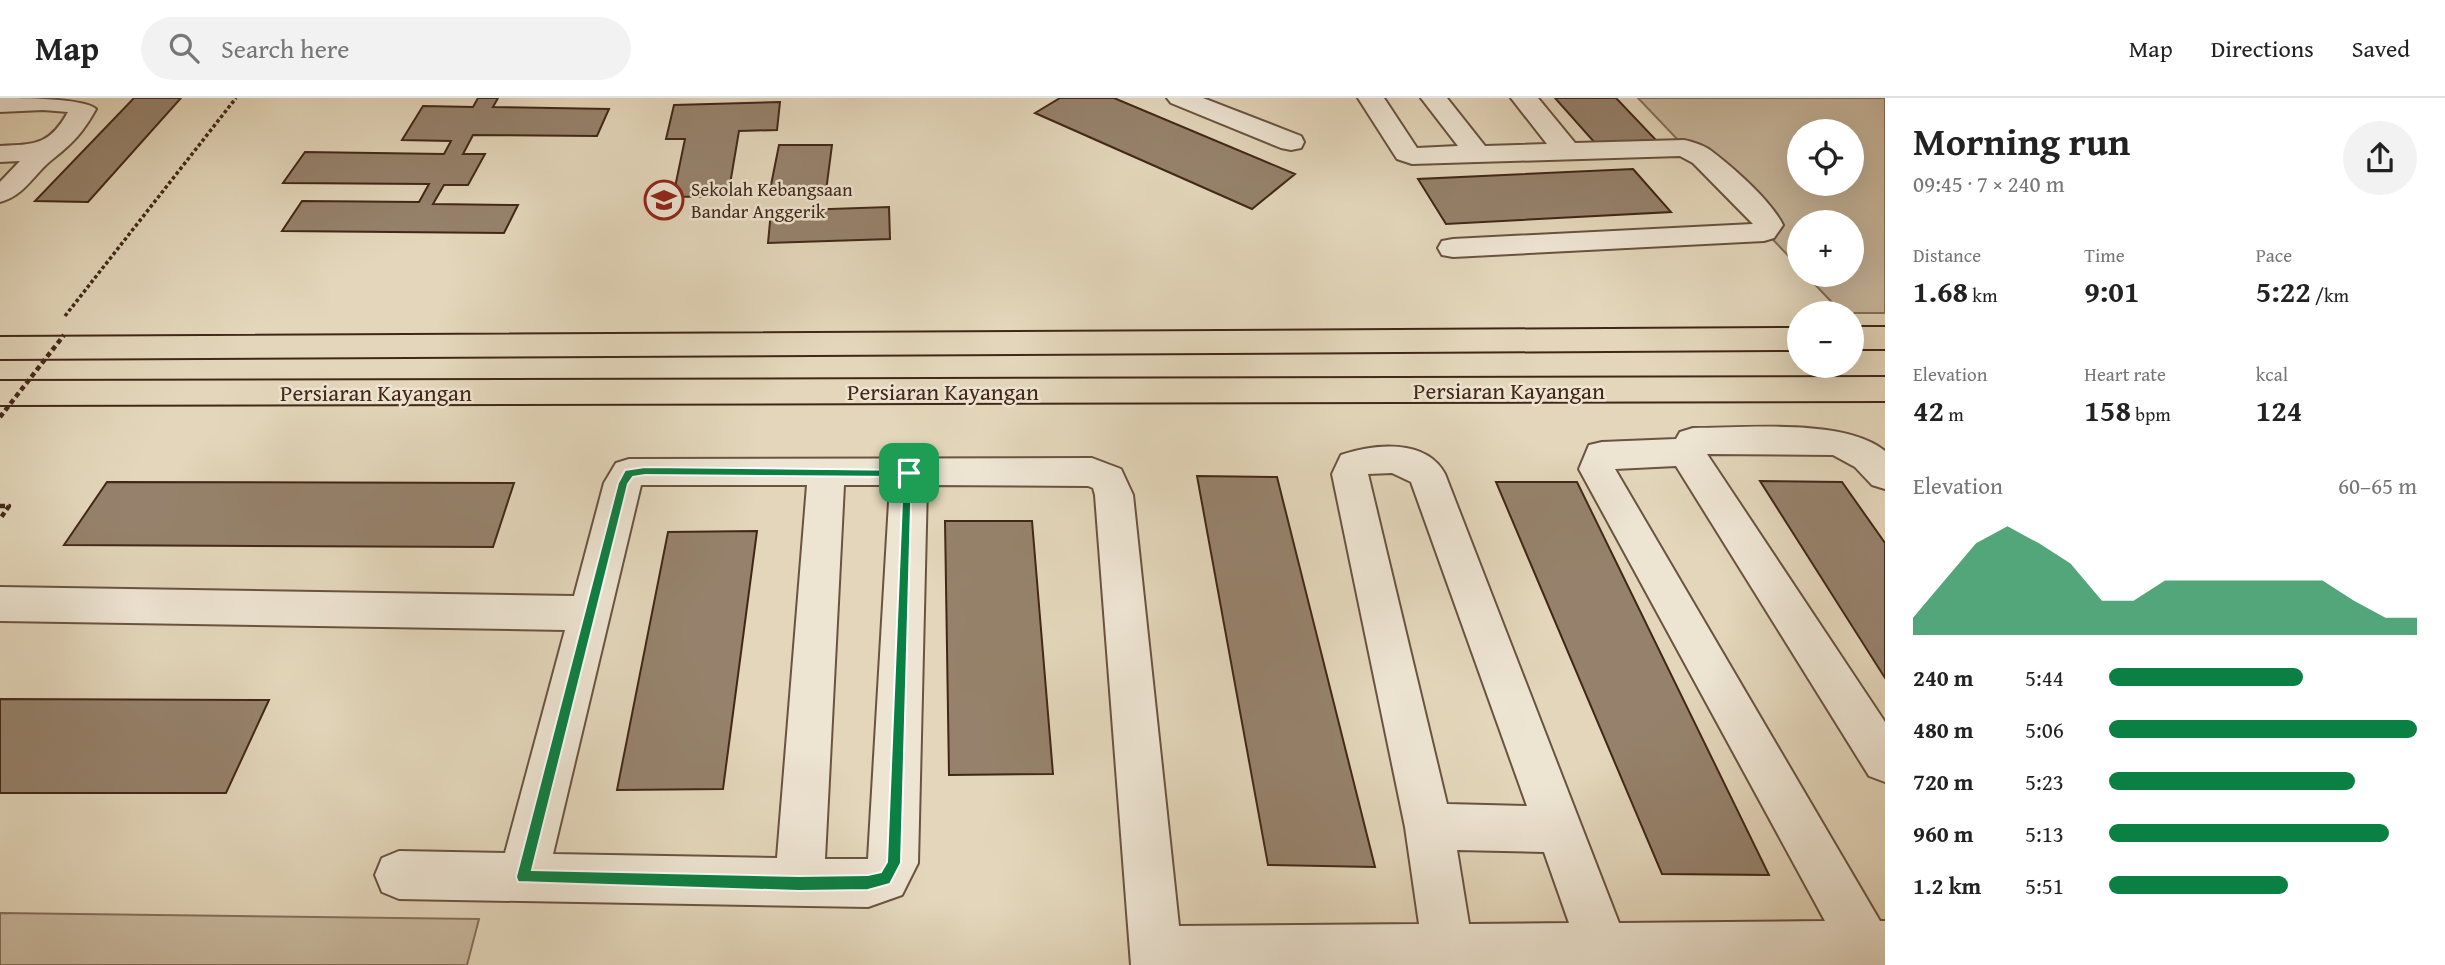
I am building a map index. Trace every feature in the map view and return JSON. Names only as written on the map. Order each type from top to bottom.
[{"type":"main road","points":[[1864,338],[1885,338]]},
{"type":"main road","name":"Persiaran Kayangan","points":[[0,348],[1787,339]]},
{"type":"main road","name":"Persiaran Kayangan","points":[[0,393],[1885,389]]},
{"type":"street","points":[[1180,98],[1291,142]]},
{"type":"street","points":[[1371,98],[1407,153],[1412,156],[1684,148],[1703,158],[1764,217],[1768,225],[1764,232],[1452,248]]},
{"type":"street","points":[[1434,98],[1479,156]]},
{"type":"street","points":[[1524,98],[1567,151]]},
{"type":"street","points":[[0,104],[74,103],[83,109],[72,129],[44,152],[10,188],[0,192]]},
{"type":"street","points":[[0,154],[44,152]]},
{"type":"street","points":[[1686,452],[1693,441],[1832,442],[1853,446],[1875,462],[1885,475]]},
{"type":"street","points":[[1686,452],[1885,761]]},
{"type":"street","points":[[523,877],[623,483],[629,473],[1092,472],[1108,479],[1114,495],[1156,958],[1448,948],[1602,947],[1769,955],[1875,952],[1597,469],[1602,455],[1686,452]]},
{"type":"street","points":[[1448,948],[1429,827],[1350,474],[1354,465],[1362,461],[1406,461],[1427,474],[1602,947]]},
{"type":"street","points":[[799,883],[826,473]]},
{"type":"street","points":[[399,875],[799,883],[868,883],[885,878],[894,863],[909,473]]},
{"type":"street","points":[[0,604],[590,612]]},
{"type":"street","points":[[1429,827],[1557,829]]},
{"type":"path","points":[[63,318],[236,98]]},
{"type":"path","points":[[0,417],[64,335]]},
{"type":"path","points":[[0,506],[9,506],[0,519]]},
{"type":"shaded area","points":[[1638,98],[1885,98],[1885,313],[1864,313],[1864,301],[1831,301],[1817,287],[1864,287],[1864,210],[1787,210],[1787,254]]},
{"type":"shaded area","points":[[0,913],[479,919],[467,965],[0,965]]},
{"type":"building","points":[[134,98],[181,98],[88,202],[35,201]]},
{"type":"building","points":[[478,98],[498,98],[493,107],[609,109],[597,136],[473,135],[463,154],[485,154],[468,185],[444,185],[433,204],[518,205],[504,233],[282,231],[302,201],[419,202],[429,184],[283,183],[305,152],[444,154],[451,141],[402,140],[423,106],[473,107]]},
{"type":"building","points":[[1060,98],[1114,98],[1295,174],[1252,209],[1035,113]]},
{"type":"building","points":[[1555,98],[1616,98],[1656,140],[1595,143]]},
{"type":"building","points":[[780,102],[777,130],[739,131],[728,196],[673,197],[685,139],[666,139],[674,105]]},
{"type":"building","points":[[779,145],[832,145],[826,191],[770,190]]},
{"type":"building","points":[[1633,169],[1671,212],[1446,224],[1418,179]]},
{"type":"building","points":[[889,207],[890,239],[768,243],[771,211]]},
{"type":"building","points":[[1197,476],[1277,477],[1375,867],[1268,865]]},
{"type":"building","points":[[1760,481],[1842,482],[1885,543],[1885,678]]},
{"type":"building","points":[[107,482],[514,483],[493,547],[64,545]]},
{"type":"building","points":[[1496,482],[1577,482],[1769,875],[1662,874]]},
{"type":"building","points":[[945,521],[1032,521],[1053,774],[949,775]]},
{"type":"building","points":[[757,531],[723,789],[617,790],[668,532]]},
{"type":"building","points":[[0,699],[269,700],[226,793],[0,793]]},
{"type":"place","name":"Sekolah Kebangsaan Bandar Anggerik","points":[[664,200]]},
{"type":"route","points":[[629,473],[909,473],[894,863],[885,878],[868,883],[799,883],[523,877],[623,483],[629,473]]}]
